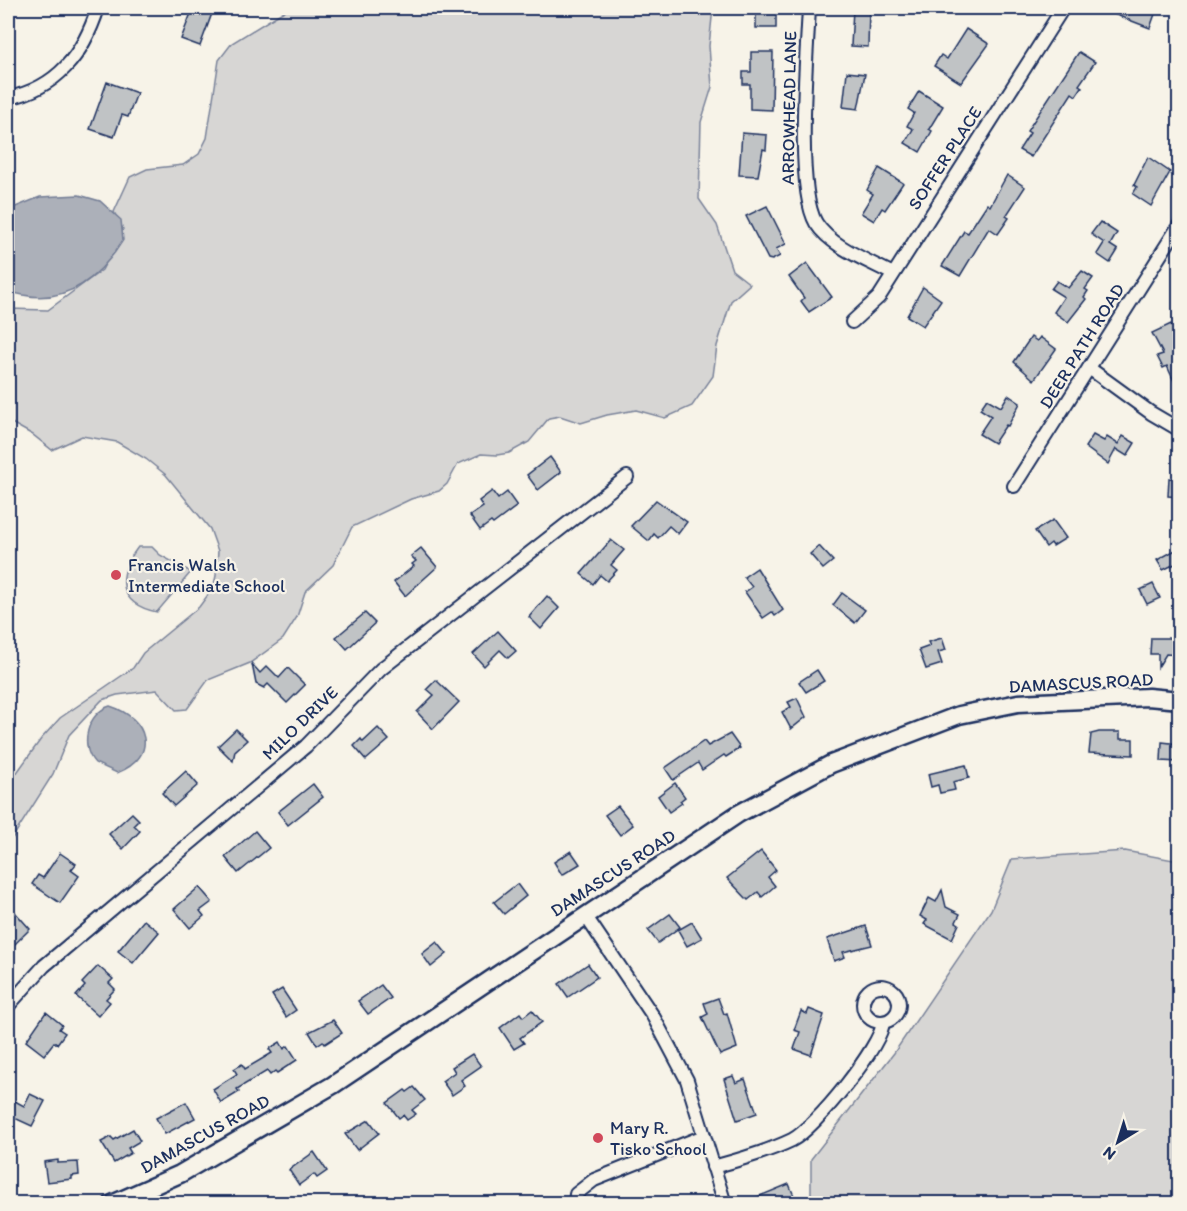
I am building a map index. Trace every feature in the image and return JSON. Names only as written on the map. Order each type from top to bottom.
[{"type":"street","points":[[8,98],[29,94],[56,78],[76,55],[98,8]]},
{"type":"street","name":"ARROWHEAD LANE","points":[[809,8],[806,194],[817,224],[836,242],[893,274]]},
{"type":"street","name":"SOFFER PLACE","points":[[852,322],[879,297],[1063,8]]},
{"type":"street","name":"DEER PATH ROAD","points":[[1014,486],[1179,224]]},
{"type":"street","points":[[1089,368],[1151,413],[1179,430]]},
{"type":"street","name":"MILO DRIVE","points":[[8,1006],[44,966],[306,746],[381,669],[627,477]]},
{"type":"street","name":"DAMASCUS ROAD","points":[[112,1203],[180,1174],[333,1085],[738,814],[831,764],[959,715],[1018,703],[1148,697],[1179,700]]},
{"type":"street","points":[[585,915],[653,1016],[687,1080],[725,1203]]},
{"type":"street","points":[[713,1167],[794,1139],[819,1117],[872,1051],[883,1030],[883,1022]]},
{"type":"street","points":[[575,1203],[576,1194],[594,1180],[704,1136]]},
{"type":"shaded area","points":[[289,8],[713,8],[709,46],[712,87],[701,122],[699,199],[717,225],[732,270],[750,284],[731,301],[717,346],[713,376],[692,406],[665,418],[636,410],[607,415],[581,423],[560,416],[549,418],[529,442],[509,453],[481,454],[458,464],[447,484],[439,491],[411,499],[352,527],[333,565],[305,592],[297,617],[283,639],[250,663],[208,680],[187,709],[176,710],[157,690],[117,695],[102,700],[69,735],[53,774],[8,845],[8,785],[41,739],[60,718],[133,668],[143,653],[199,607],[213,588],[218,551],[210,529],[166,475],[146,459],[117,442],[82,436],[52,450],[33,435],[8,421],[8,309],[48,310],[102,270],[123,229],[114,212],[130,177],[147,169],[183,165],[199,154],[207,138],[219,60],[232,43]]},
{"type":"shaded area","points":[[79,195],[100,201],[121,220],[123,240],[113,255],[89,279],[60,294],[44,297],[27,296],[8,291],[8,210],[40,197]]},
{"type":"shaded area","points":[[138,547],[152,547],[160,555],[191,572],[157,612],[134,603],[124,587],[126,568]]},
{"type":"shaded area","points":[[110,706],[133,719],[144,738],[144,747],[139,757],[131,766],[117,773],[95,763],[87,748],[91,723],[96,715]]},
{"type":"shaded area","points":[[1125,851],[1179,861],[1179,1203],[811,1203],[811,1159],[894,1053],[991,910],[1012,859]]},
{"type":"building","points":[[193,8],[214,8],[200,46],[181,39]]},
{"type":"building","points":[[756,8],[776,8],[776,28],[756,28]]},
{"type":"building","points":[[1098,8],[1138,8],[1155,14],[1150,28]]},
{"type":"building","points":[[853,9],[869,9],[868,47],[851,46]]},
{"type":"building","points":[[966,29],[989,44],[961,83],[934,66],[941,55],[947,59]]},
{"type":"building","points":[[751,52],[773,52],[772,110],[750,109],[750,84],[743,84],[743,72],[751,72]]},
{"type":"building","points":[[1079,52],[1095,62],[1079,85],[1082,87],[1076,96],[1072,93],[1031,157],[1019,150],[1030,133],[1027,131]]},
{"type":"building","points":[[847,72],[865,74],[858,109],[843,107]]},
{"type":"building","points":[[107,82],[137,93],[128,117],[122,115],[114,137],[90,129]]},
{"type":"building","points":[[919,91],[943,106],[929,129],[932,131],[920,152],[905,143],[913,129],[907,126],[914,113],[908,109]]},
{"type":"building","points":[[742,133],[767,135],[766,150],[763,149],[758,176],[739,175]]},
{"type":"building","points":[[1148,157],[1170,172],[1151,206],[1133,194],[1137,187],[1134,185]]},
{"type":"building","points":[[879,168],[903,183],[885,210],[882,208],[874,221],[861,213],[873,194],[867,190]]},
{"type":"building","points":[[1007,175],[1025,187],[1006,216],[1009,218],[998,234],[989,228],[960,276],[942,266],[964,231],[968,233],[987,204],[990,206]]},
{"type":"building","points":[[767,206],[786,244],[776,249],[780,256],[772,260],[768,259],[746,216]]},
{"type":"building","points":[[1100,222],[1117,233],[1110,245],[1118,250],[1110,263],[1097,254],[1104,243],[1091,234]]},
{"type":"building","points":[[807,263],[832,297],[809,312],[801,301],[804,298],[789,277]]},
{"type":"building","points":[[1082,271],[1093,278],[1085,289],[1088,291],[1084,297],[1086,299],[1068,322],[1054,312],[1064,297],[1051,289],[1057,281],[1068,288]]},
{"type":"building","points":[[923,287],[941,300],[923,326],[907,316]]},
{"type":"building","points":[[1171,324],[1179,342],[1179,392],[1167,366],[1163,368],[1157,356],[1163,354],[1152,333]]},
{"type":"building","points":[[1031,337],[1037,341],[1040,337],[1056,349],[1034,380],[1014,362]]},
{"type":"building","points":[[1008,395],[1020,403],[1008,426],[1006,425],[994,443],[979,434],[991,416],[980,409],[987,399],[1001,407]]},
{"type":"building","points":[[1093,435],[1104,441],[1107,437],[1118,444],[1123,436],[1135,443],[1127,456],[1116,449],[1108,464],[1085,447]]},
{"type":"building","points":[[550,457],[561,472],[538,490],[527,475]]},
{"type":"building","points":[[1169,478],[1179,479],[1179,497],[1168,496]]},
{"type":"building","points":[[492,491],[498,499],[507,492],[517,506],[493,524],[491,522],[480,530],[470,516],[483,507],[479,501]]},
{"type":"building","points":[[656,500],[687,522],[678,534],[669,526],[658,538],[654,534],[649,541],[631,526]]},
{"type":"building","points":[[1053,520],[1066,538],[1053,546],[1051,543],[1046,547],[1035,531]]},
{"type":"building","points":[[611,540],[624,550],[611,565],[617,570],[607,581],[600,575],[593,584],[581,574]]},
{"type":"building","points":[[819,546],[833,561],[823,569],[810,554]]},
{"type":"building","points":[[421,548],[437,567],[405,596],[394,582],[414,566],[412,564],[416,561],[411,556]]},
{"type":"building","points":[[1179,548],[1179,562],[1163,570],[1157,560]]},
{"type":"building","points":[[757,568],[783,610],[775,616],[772,612],[763,618],[745,592],[752,587],[744,577]]},
{"type":"building","points":[[1153,584],[1160,598],[1147,604],[1140,590]]},
{"type":"building","points":[[842,593],[865,610],[855,623],[833,605]]},
{"type":"building","points":[[547,596],[559,608],[541,629],[529,617]]},
{"type":"building","points":[[365,613],[375,623],[347,649],[336,637]]},
{"type":"building","points":[[498,631],[516,651],[508,658],[500,650],[484,666],[473,654]]},
{"type":"building","points":[[942,638],[946,650],[938,652],[942,664],[926,669],[919,650],[930,646],[928,642]]},
{"type":"building","points":[[1151,638],[1172,638],[1172,644],[1179,644],[1178,655],[1166,654],[1158,667],[1158,654],[1150,654]]},
{"type":"building","points":[[252,664],[260,673],[267,666],[279,678],[288,668],[305,685],[287,703],[268,684],[264,688],[256,684]]},
{"type":"building","points":[[817,670],[824,681],[806,692],[799,682]]},
{"type":"building","points":[[436,680],[459,702],[433,729],[417,712],[434,695],[427,689]]},
{"type":"building","points":[[797,698],[806,717],[791,729],[782,712],[791,707],[788,702]]},
{"type":"building","points":[[378,728],[389,740],[366,760],[354,746],[361,739],[363,742]]},
{"type":"building","points":[[236,729],[247,740],[235,751],[233,761],[218,746]]},
{"type":"building","points":[[1120,732],[1120,739],[1133,739],[1133,755],[1089,753],[1091,734]]},
{"type":"building","points":[[730,734],[740,748],[726,757],[724,755],[702,770],[698,763],[673,780],[665,768],[704,741],[708,746]]},
{"type":"building","points":[[1162,742],[1179,744],[1179,762],[1161,761]]},
{"type":"building","points":[[966,765],[969,778],[953,782],[955,790],[940,793],[938,785],[931,787],[928,774]]},
{"type":"building","points":[[186,771],[198,785],[174,806],[162,793]]},
{"type":"building","points":[[675,783],[685,797],[680,801],[682,803],[669,812],[658,796]]},
{"type":"building","points":[[313,784],[323,797],[288,825],[278,812]]},
{"type":"building","points":[[618,806],[633,825],[620,835],[605,815]]},
{"type":"building","points":[[132,813],[139,820],[134,825],[140,831],[123,849],[109,834]]},
{"type":"building","points":[[255,831],[269,848],[238,873],[225,857]]},
{"type":"building","points":[[571,851],[580,864],[562,875],[554,862]]},
{"type":"building","points":[[761,851],[776,870],[768,877],[775,886],[762,897],[758,892],[748,900],[727,878]]},
{"type":"building","points":[[60,853],[76,864],[71,870],[79,876],[60,903],[32,884],[38,875],[43,878]]},
{"type":"building","points":[[517,884],[526,896],[504,914],[494,902]]},
{"type":"building","points":[[199,887],[212,902],[200,911],[204,916],[190,928],[174,909]]},
{"type":"building","points":[[942,890],[946,907],[960,914],[956,922],[959,924],[952,939],[924,924],[927,920],[920,916],[929,898],[936,902]]},
{"type":"building","points":[[14,911],[30,929],[14,945],[8,938],[8,917]]},
{"type":"building","points":[[670,914],[680,927],[658,943],[648,930]]},
{"type":"building","points":[[144,920],[159,932],[133,963],[118,951]]},
{"type":"building","points":[[692,922],[702,938],[687,946],[678,930]]},
{"type":"building","points":[[866,926],[872,945],[843,952],[845,957],[834,961],[827,939]]},
{"type":"building","points":[[437,942],[447,954],[431,967],[422,954]]},
{"type":"building","points":[[588,964],[597,977],[568,997],[559,984]]},
{"type":"building","points":[[98,966],[113,979],[109,983],[115,989],[106,999],[110,1002],[98,1016],[76,996],[85,986],[82,983]]},
{"type":"building","points":[[381,985],[391,998],[368,1014],[358,1001]]},
{"type":"building","points":[[282,989],[296,1010],[286,1017],[272,995]]},
{"type":"building","points":[[718,998],[724,1014],[727,1013],[737,1048],[720,1055],[702,1017],[708,1014],[704,1003]]},
{"type":"building","points":[[809,1009],[824,1015],[811,1055],[794,1049],[800,1032],[794,1030],[801,1011],[807,1014]]},
{"type":"building","points":[[532,1010],[542,1022],[520,1038],[524,1043],[514,1049],[500,1028],[520,1013],[523,1017]]},
{"type":"building","points":[[46,1012],[62,1025],[59,1029],[65,1033],[57,1044],[54,1042],[44,1055],[26,1041]]},
{"type":"building","points":[[333,1020],[342,1033],[325,1044],[323,1041],[317,1045],[309,1032]]},
{"type":"building","points":[[280,1042],[284,1049],[288,1046],[297,1060],[277,1073],[275,1071],[270,1075],[267,1071],[237,1089],[239,1092],[221,1103],[213,1089],[237,1074],[234,1069],[242,1064],[245,1069],[272,1053],[269,1049]]},
{"type":"building","points":[[472,1054],[481,1066],[461,1080],[465,1086],[452,1095],[442,1081],[455,1072],[452,1067]]},
{"type":"building","points":[[733,1076],[736,1083],[745,1079],[757,1113],[737,1120],[724,1079]]},
{"type":"building","points":[[414,1087],[425,1100],[412,1110],[416,1114],[407,1120],[403,1115],[399,1118],[387,1103],[405,1090],[407,1092]]},
{"type":"building","points":[[30,1094],[45,1101],[32,1126],[8,1115],[15,1101],[24,1106]]},
{"type":"building","points":[[186,1102],[195,1118],[165,1134],[156,1118]]},
{"type":"building","points":[[369,1120],[379,1133],[357,1150],[345,1134]]},
{"type":"building","points":[[133,1129],[140,1141],[128,1148],[131,1153],[114,1163],[101,1142],[111,1137],[114,1140]]},
{"type":"building","points":[[314,1152],[327,1171],[317,1178],[314,1174],[299,1185],[289,1170]]},
{"type":"building","points":[[58,1160],[58,1163],[78,1162],[79,1175],[72,1176],[72,1179],[47,1182],[44,1162]]},
{"type":"building","points":[[789,1184],[797,1203],[743,1203]]},
{"type":"place","name":"Francis Walsh Intermediate School","points":[[116,575]]},
{"type":"place","name":"Mary R. Tisko School","points":[[598,1138]]}]
